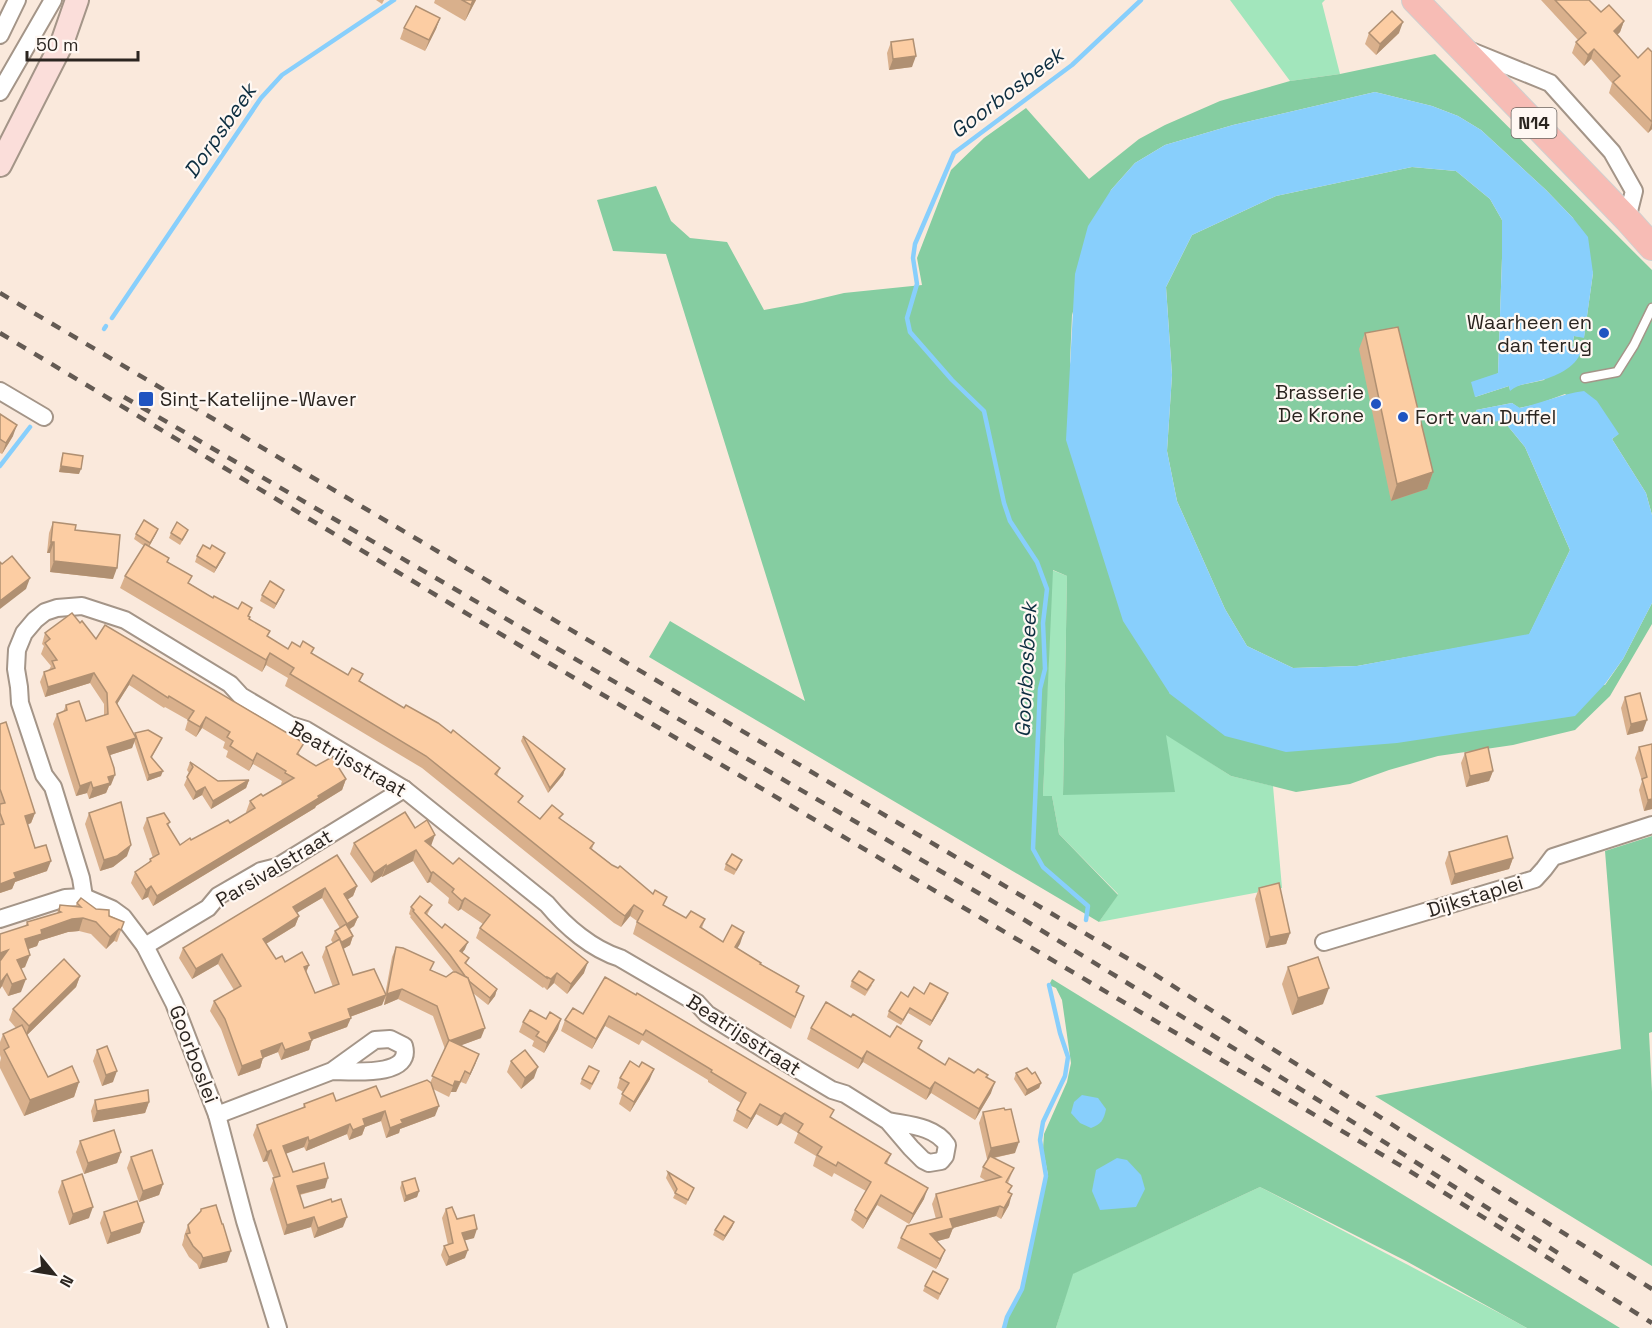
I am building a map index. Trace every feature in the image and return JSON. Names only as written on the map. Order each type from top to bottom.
[{"type":"main road","name":"N14","points":[[1415,0],[1652,247]]},
{"type":"street","points":[[0,35],[17,0]]},
{"type":"street","points":[[0,92],[53,0]]},
{"type":"street","points":[[0,165],[62,43],[77,0]]},
{"type":"street","points":[[1460,47],[1550,83],[1612,152],[1634,191],[1627,219]]},
{"type":"street","points":[[0,391],[44,417]]},
{"type":"street","name":"Beatrijsstraat","points":[[84,897],[82,882],[53,787],[44,775],[20,703],[20,687],[16,669],[17,650],[24,633],[40,616],[57,608],[82,606],[125,620],[230,684],[241,696],[290,725],[306,730],[404,789],[548,904],[557,917],[593,946],[620,958],[697,1003],[707,1014],[765,1050],[888,1121]]},
{"type":"street","name":"Parsivalstraat","points":[[145,946],[208,908],[218,896],[261,871],[277,867],[404,789]]},
{"type":"street","name":"Dijkstaplei","points":[[1324,942],[1534,879],[1553,857],[1652,825]]},
{"type":"street","points":[[0,919],[65,898],[84,897]]},
{"type":"street","name":"Goorboslei","points":[[84,897],[112,909],[123,917],[145,946],[174,1003],[217,1115],[245,1221],[278,1328]]},
{"type":"street","points":[[217,1115],[332,1071]]},
{"type":"lane","points":[[1585,378],[1617,372],[1634,345],[1652,308]]},
{"type":"green space","points":[[1230,0],[1325,0],[1322,3],[1340,74],[1290,81]]},
{"type":"green space","points":[[1435,54],[1652,270],[1652,515],[1646,493],[1612,439],[1618,434],[1565,394],[1519,408],[1512,403],[1476,410],[1477,416],[1505,420],[1525,447],[1570,550],[1529,635],[1357,666],[1293,668],[1247,646],[1225,609],[1177,501],[1167,451],[1172,375],[1166,287],[1192,235],[1276,196],[1412,167],[1456,171],[1490,199],[1502,220],[1498,373],[1475,397],[1509,386],[1510,390],[1516,386],[1544,380],[1572,346],[1574,336],[1584,337],[1593,273],[1573,218],[1481,130],[1458,116],[1432,106],[1375,92],[1233,125],[1165,145],[1135,163],[1111,190],[1072,315],[1070,362],[1170,694],[1605,685],[1623,659],[1652,603],[1652,624],[1610,696],[1575,730],[1513,745],[1438,756],[1350,784],[1296,792],[1231,776],[1166,735],[1175,792],[1063,795],[1067,576],[1053,570],[1043,796],[1052,796],[1059,834],[1118,895],[1099,922],[649,657],[670,621],[805,701],[666,254],[613,251],[597,200],[656,186],[671,221],[690,238],[727,242],[764,310],[844,293],[922,285],[917,258],[951,170],[984,138],[1026,108],[1089,179],[1139,139],[1220,101],[1290,81],[1340,74]]},
{"type":"green space","points":[[1052,570],[1067,576],[1063,794],[1166,734],[1231,776],[1273,786],[1282,888],[1099,922],[1118,894],[1059,834],[1052,796],[1043,796]]},
{"type":"green space","points":[[1652,836],[1652,1032],[1649,1033],[1652,1092],[1652,1266],[1375,1096],[1621,1049],[1605,851]]},
{"type":"green space","points":[[1052,979],[1620,1328],[1527,1328],[1406,1261],[1260,1187],[1073,1274],[1056,1328],[1004,1328],[1007,1316],[1022,1289],[1048,1175],[1043,1149],[1044,1134],[1067,1082],[1071,1063],[1062,1000],[1056,988],[1049,985]]},
{"type":"green space","points":[[1260,1187],[1527,1328],[1056,1328],[1072,1274]]},
{"type":"water","points":[[1375,92],[1432,106],[1458,116],[1481,130],[1546,190],[1588,237],[1593,273],[1584,338],[1574,336],[1572,346],[1581,349],[1580,355],[1572,365],[1554,376],[1521,385],[1510,391],[1509,386],[1475,397],[1471,382],[1498,373],[1502,220],[1490,199],[1456,171],[1412,167],[1276,196],[1192,235],[1166,287],[1172,375],[1167,451],[1177,501],[1225,609],[1247,646],[1293,668],[1357,666],[1529,634],[1570,550],[1525,447],[1505,420],[1486,423],[1485,416],[1477,417],[1476,410],[1512,403],[1520,408],[1584,391],[1597,401],[1619,434],[1612,439],[1646,493],[1652,515],[1652,603],[1623,659],[1605,684],[1575,716],[1397,743],[1286,752],[1225,736],[1170,694],[1123,621],[1066,440],[1075,274],[1088,226],[1111,190],[1135,163],[1165,145],[1233,125]]},
{"type":"water","points":[[1082,1095],[1098,1098],[1106,1109],[1102,1121],[1091,1128],[1080,1123],[1071,1113],[1074,1102]]},
{"type":"water","points":[[1117,1158],[1127,1160],[1141,1175],[1145,1189],[1136,1207],[1100,1210],[1092,1191],[1096,1170]]},
{"type":"building","points":[[462,0],[473,0],[471,5]]},
{"type":"building","points":[[1555,0],[1589,0],[1601,12],[1609,5],[1624,21],[1614,31],[1638,58],[1648,48],[1652,52],[1652,122],[1613,82],[1620,76],[1594,49],[1588,55],[1576,42],[1586,33]]},
{"type":"building","points":[[416,6],[440,18],[429,40],[404,28]]},
{"type":"building","points":[[1392,11],[1403,22],[1380,44],[1369,33]]},
{"type":"building","points":[[913,39],[916,56],[893,59],[891,42]]},
{"type":"building","points":[[1398,327],[1433,472],[1397,484],[1365,333]]},
{"type":"building","points":[[0,414],[17,425],[6,443],[0,439]]},
{"type":"building","points":[[63,453],[83,456],[81,469],[61,466]]},
{"type":"building","points":[[144,520],[158,529],[150,543],[136,534]]},
{"type":"building","points":[[53,522],[76,525],[75,530],[120,535],[117,568],[54,561],[54,542],[51,542]]},
{"type":"building","points":[[177,522],[188,530],[182,540],[171,533]]},
{"type":"building","points":[[145,544],[169,558],[167,562],[192,576],[188,583],[213,598],[214,596],[238,609],[242,602],[252,608],[249,619],[270,631],[267,636],[288,649],[292,642],[300,647],[303,641],[314,648],[311,653],[348,675],[352,668],[363,674],[359,681],[404,708],[406,705],[438,723],[451,733],[453,730],[500,768],[495,774],[523,796],[518,802],[540,819],[552,805],[563,814],[559,818],[594,843],[590,848],[612,865],[618,868],[620,866],[653,894],[655,890],[667,897],[663,905],[686,918],[691,911],[705,919],[700,927],[723,942],[732,925],[744,932],[735,947],[799,986],[796,992],[804,996],[795,1017],[637,922],[643,911],[634,905],[625,916],[426,756],[290,674],[294,668],[270,653],[266,660],[125,576]]},
{"type":"building","points":[[203,545],[210,549],[212,545],[225,553],[216,568],[197,556]]},
{"type":"building","points":[[12,556],[30,578],[0,601],[0,562],[2,564]]},
{"type":"building","points":[[270,581],[284,590],[276,604],[262,595]]},
{"type":"building","points":[[72,613],[80,623],[82,621],[96,639],[105,625],[304,743],[297,754],[316,766],[332,757],[346,779],[318,796],[319,798],[157,896],[151,886],[146,890],[135,872],[159,854],[147,818],[164,813],[170,822],[167,824],[180,845],[228,820],[230,823],[255,808],[250,801],[294,778],[257,753],[253,761],[230,746],[233,741],[227,737],[230,732],[206,717],[200,727],[188,720],[194,711],[169,696],[168,698],[133,675],[116,702],[136,738],[107,747],[115,775],[108,777],[110,783],[93,788],[91,782],[80,786],[57,714],[67,710],[66,705],[79,701],[86,721],[108,714],[107,693],[94,673],[48,687],[44,672],[55,668],[52,661],[57,660],[45,643],[50,639],[45,633]]},
{"type":"building","points":[[1640,693],[1647,720],[1631,724],[1625,697]]},
{"type":"building","points":[[6,722],[35,813],[25,816],[35,848],[46,845],[51,861],[14,873],[16,878],[0,884],[0,825],[4,824],[0,804],[5,803],[0,789],[0,724]]},
{"type":"building","points":[[148,730],[162,738],[151,757],[163,771],[149,775],[135,733]]},
{"type":"building","points":[[523,736],[565,769],[550,788]]},
{"type":"building","points":[[1652,744],[1652,799],[1648,800],[1642,779],[1647,777],[1639,747]]},
{"type":"building","points":[[1488,747],[1493,771],[1470,776],[1465,753]]},
{"type":"building","points":[[190,762],[218,781],[249,780],[213,801],[205,787],[196,792],[187,777],[193,767]]},
{"type":"building","points":[[121,802],[131,845],[117,856],[104,860],[89,813]]},
{"type":"building","points":[[405,812],[415,828],[427,820],[435,835],[425,841],[453,864],[459,858],[588,962],[571,984],[557,973],[551,979],[547,978],[480,928],[490,915],[465,898],[462,901],[452,892],[454,889],[433,872],[431,873],[416,850],[374,873],[354,843]]},
{"type":"building","points":[[1507,836],[1513,858],[1455,874],[1449,852]]},
{"type":"building","points":[[732,854],[742,860],[736,870],[726,864]]},
{"type":"building","points":[[337,855],[357,886],[344,894],[358,917],[347,924],[325,888],[293,907],[299,916],[263,939],[276,959],[282,956],[285,962],[302,952],[309,965],[304,967],[315,993],[339,984],[326,947],[340,939],[335,931],[346,924],[353,936],[342,942],[340,940],[353,975],[374,969],[386,995],[348,1009],[351,1018],[309,1033],[312,1040],[285,1050],[282,1043],[261,1051],[263,1058],[242,1066],[225,1019],[214,1001],[241,986],[222,954],[196,969],[183,948]]},
{"type":"building","points":[[1279,883],[1290,933],[1270,937],[1259,888]]},
{"type":"building","points":[[420,896],[432,905],[425,913],[442,928],[445,924],[468,942],[460,951],[469,958],[465,963],[497,989],[490,998],[469,981],[413,911],[411,907]]},
{"type":"building","points":[[81,898],[96,909],[109,910],[109,916],[124,922],[121,930],[119,929],[110,937],[96,922],[83,918],[72,919],[41,930],[42,934],[25,939],[30,955],[17,960],[26,979],[12,984],[7,974],[0,983],[0,961],[8,950],[0,953],[0,934],[28,925],[27,922],[61,912],[59,911],[60,905],[81,907],[77,903]]},
{"type":"building","points":[[396,947],[434,962],[430,970],[446,977],[456,972],[468,978],[485,1028],[449,1041],[437,1006],[402,989],[387,994]]},
{"type":"building","points":[[1318,957],[1329,988],[1298,998],[1288,967]]},
{"type":"building","points":[[64,959],[80,976],[29,1026],[13,1009]]},
{"type":"building","points":[[859,971],[874,980],[867,990],[852,981]]},
{"type":"building","points":[[605,977],[636,995],[637,993],[834,1110],[830,1117],[891,1154],[885,1163],[928,1188],[913,1214],[881,1195],[867,1219],[855,1210],[871,1182],[838,1162],[836,1166],[817,1155],[822,1147],[798,1132],[803,1124],[785,1113],[781,1116],[760,1104],[751,1119],[737,1110],[746,1093],[646,1030],[643,1035],[609,1016],[596,1039],[565,1020],[573,1008],[583,1014]]},
{"type":"building","points":[[930,983],[948,993],[932,1021],[910,1008],[903,1020],[889,1011],[901,992],[908,997],[914,987],[924,994]]},
{"type":"building","points":[[826,1002],[851,1017],[853,1014],[890,1037],[897,1026],[922,1041],[918,1048],[945,1065],[949,1058],[974,1073],[978,1069],[995,1082],[979,1109],[935,1082],[930,1089],[867,1051],[862,1059],[811,1028]]},
{"type":"building","points":[[530,1010],[546,1019],[550,1012],[561,1019],[547,1043],[536,1036],[539,1032],[523,1022]]},
{"type":"building","points":[[22,1025],[48,1077],[72,1066],[79,1082],[30,1100],[4,1050],[9,1047],[3,1034]]},
{"type":"building","points":[[449,1040],[479,1054],[470,1074],[465,1071],[460,1082],[455,1081],[453,1086],[432,1076]]},
{"type":"building","points":[[107,1046],[117,1071],[106,1075],[97,1050]]},
{"type":"building","points":[[525,1050],[538,1067],[525,1078],[511,1061]]},
{"type":"building","points":[[630,1061],[639,1067],[642,1062],[654,1069],[634,1102],[622,1094],[629,1083],[620,1078]]},
{"type":"building","points":[[589,1066],[599,1071],[592,1084],[582,1079]]},
{"type":"building","points":[[1027,1068],[1032,1074],[1035,1072],[1041,1083],[1027,1090],[1016,1073]]},
{"type":"building","points":[[427,1080],[431,1083],[439,1106],[401,1120],[403,1123],[390,1128],[385,1111],[363,1119],[365,1125],[353,1130],[350,1124],[309,1141],[308,1137],[283,1146],[293,1172],[324,1163],[328,1178],[297,1186],[304,1208],[331,1199],[332,1202],[341,1199],[347,1217],[318,1228],[314,1217],[287,1225],[273,1178],[280,1176],[271,1150],[267,1152],[257,1125],[305,1107],[304,1104],[333,1093],[336,1101],[376,1086],[381,1097]]},
{"type":"building","points":[[148,1090],[149,1102],[97,1111],[95,1100]]},
{"type":"building","points":[[1004,1108],[1005,1110],[1011,1109],[1019,1142],[991,1148],[983,1112]]},
{"type":"building","points":[[114,1130],[121,1152],[88,1163],[80,1141]]},
{"type":"building","points":[[152,1150],[163,1184],[143,1191],[131,1157]]},
{"type":"building","points":[[990,1156],[1014,1168],[1006,1182],[1012,1186],[1008,1192],[1012,1194],[1004,1208],[1000,1206],[950,1219],[953,1228],[930,1234],[945,1250],[940,1259],[901,1238],[907,1226],[942,1217],[936,1194],[1001,1177],[983,1167]]},
{"type":"building","points":[[668,1172],[694,1188],[688,1200],[675,1193],[677,1189]]},
{"type":"building","points":[[82,1174],[93,1207],[73,1214],[62,1181]]},
{"type":"building","points":[[415,1178],[419,1191],[406,1196],[402,1182]]},
{"type":"building","points":[[137,1201],[144,1222],[111,1233],[104,1212]]},
{"type":"building","points":[[216,1205],[231,1251],[203,1258],[186,1234],[190,1233],[188,1225],[201,1209]]},
{"type":"building","points":[[452,1207],[457,1219],[474,1215],[477,1229],[462,1233],[468,1250],[449,1257],[444,1246],[453,1243],[446,1209]]},
{"type":"building","points":[[724,1216],[734,1222],[725,1236],[715,1230]]},
{"type":"building","points":[[933,1271],[948,1279],[940,1294],[925,1286]]},
{"type":"waterway","name":"Dorpsbeek","points":[[112,318],[261,98],[282,75],[394,0]]},
{"type":"waterway","name":"Goorbosbeek","points":[[1086,920],[1088,906],[1043,867],[1033,849],[1040,689],[1045,669],[1043,623],[1047,589],[1037,562],[1010,521],[984,411],[952,380],[910,332],[907,318],[917,284],[913,258],[915,244],[954,153],[1072,65],[1141,0]]},
{"type":"waterway","name":"Dorpsbeek","points":[[0,466],[30,427]]},
{"type":"waterway","name":"Goorbosbeek","points":[[1004,1328],[1007,1317],[1022,1289],[1046,1176],[1040,1140],[1043,1122],[1065,1076],[1068,1057],[1049,985]]},
{"type":"railway","points":[[0,293],[1154,974],[1652,1289]]},
{"type":"railway","points":[[0,333],[549,663],[1408,1170],[1652,1323]]},
{"type":"railway","points":[[124,397],[1018,916],[1323,1103],[1566,1258]]},
{"type":"place","name":"Waarheen en dan terug","points":[[1604,333]]},
{"type":"place","name":"Sint-Katelijne-Waver","points":[[146,399]]},
{"type":"place","name":"Brasserie De Krone","points":[[1376,404]]},
{"type":"place","name":"Fort van Duffel","points":[[1403,417]]}]
